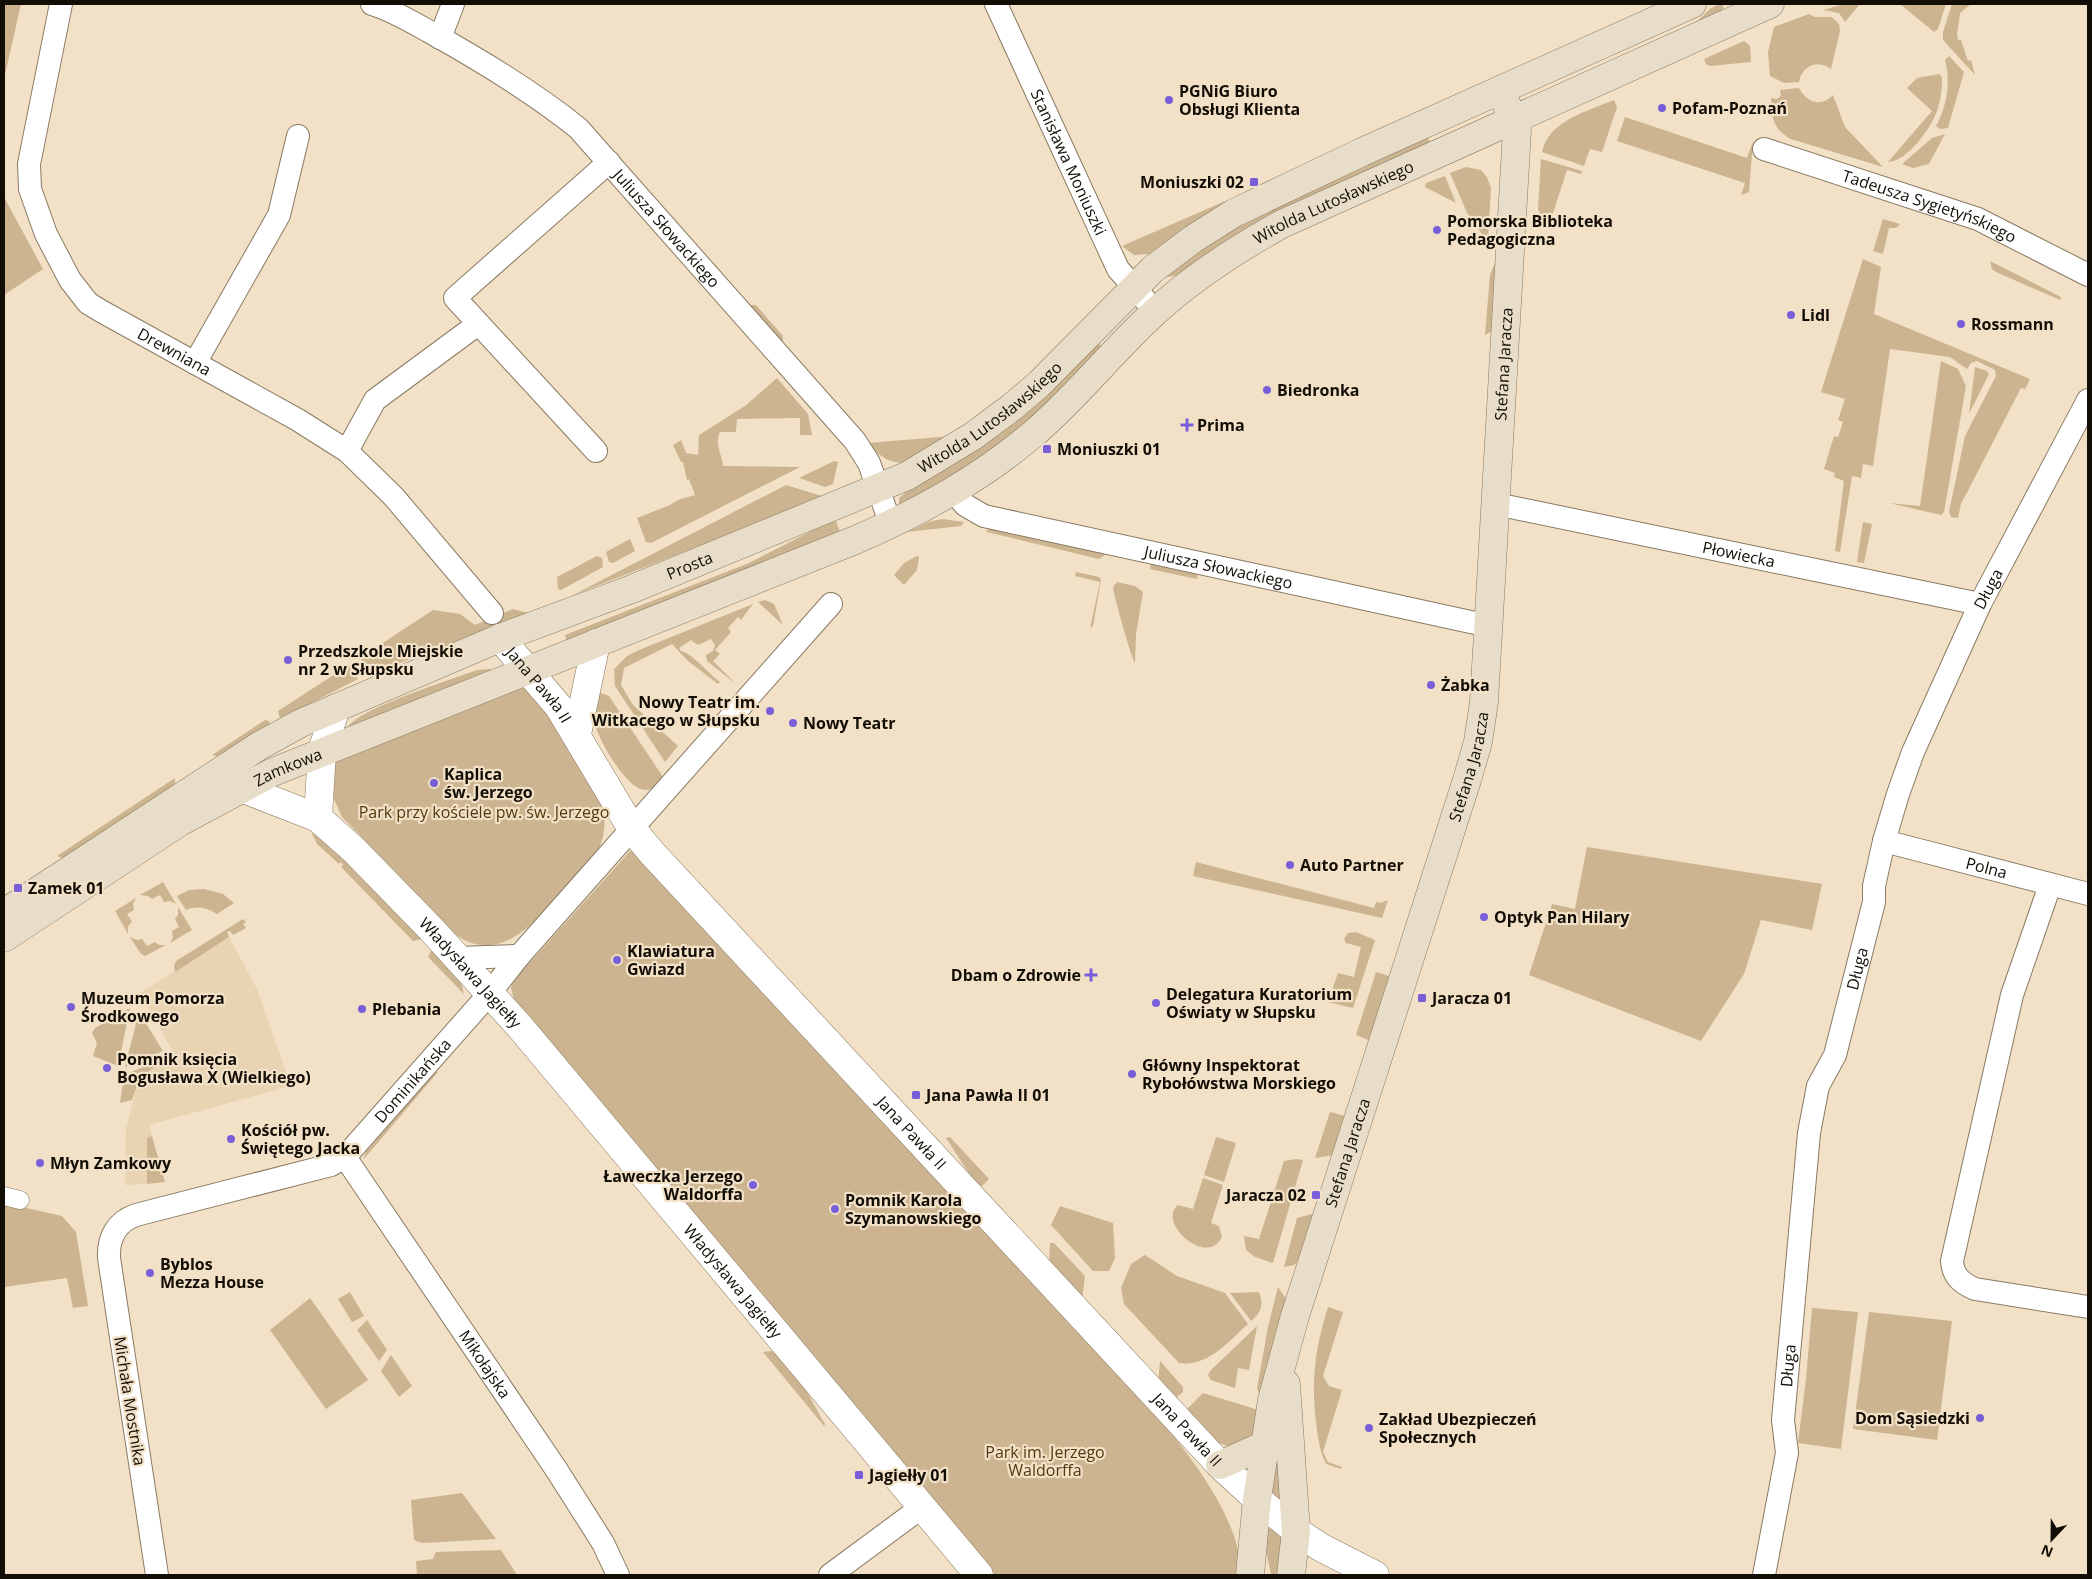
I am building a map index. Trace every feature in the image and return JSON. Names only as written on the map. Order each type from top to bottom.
[{"type":"main road","name":"Witolda Lutosławskiego","points":[[879,489],[934,461],[1006,412],[1039,384],[1133,287],[1193,239],[1234,213],[1362,152],[1692,4]]},
{"type":"main road","name":"Witolda Lutosławskiego","points":[[954,492],[1033,435],[1155,311],[1192,280],[1225,257],[1282,224],[1758,6]]},
{"type":"main road","name":"Stefana Jaracza","points":[[1252,1573],[1256,1499],[1267,1444],[1272,1400],[1285,1360],[1304,1284],[1478,742],[1484,702],[1489,626],[1517,146],[1517,130],[1500,90]]},
{"type":"main road","name":"Prosta","points":[[496,625],[632,589],[879,489]]},
{"type":"main road","points":[[596,643],[891,525],[954,492]]},
{"type":"main road","name":"Zamkowa","points":[[4,913],[259,746],[496,625]]},
{"type":"main road","name":"Zamkowa","points":[[4,938],[180,822],[241,788],[322,751],[596,643]]},
{"type":"main road","name":"Stefana Jaracza","points":[[1285,1360],[1296,1531],[1291,1575]]},
{"type":"main road","points":[[1220,1465],[1267,1444]]},
{"type":"street","name":"Drewniana","points":[[61,4],[29,164],[30,188],[46,234],[70,280],[88,302],[310,427],[347,450],[394,497],[496,625]]},
{"type":"street","name":"Juliusza Słowackiego","points":[[372,4],[401,16],[539,97],[578,128],[855,441],[869,463],[891,525]]},
{"type":"street","points":[[440,38],[453,4]]},
{"type":"street","name":"Stanisława Moniuszki","points":[[996,4],[1118,269],[1155,311]]},
{"type":"street","points":[[195,363],[279,215],[298,136]]},
{"type":"street","name":"Tadeusza Sygietyńskiego","points":[[1764,149],[1978,219],[2088,276]]},
{"type":"street","points":[[596,451],[455,298],[609,162]]},
{"type":"street","points":[[347,450],[376,400],[478,324]]},
{"type":"street","name":"Długa","points":[[1764,1575],[1787,1453],[1783,1420],[1800,1213],[1809,1133],[1818,1086],[1835,1055],[1874,902],[1874,886],[1884,841],[1910,759],[1980,604],[2088,400]]},
{"type":"street","name":"Juliusza Słowackiego","points":[[954,492],[966,505],[984,516],[1489,626]]},
{"type":"street","name":"Płowiecka","points":[[1496,504],[1980,604]]},
{"type":"street","points":[[632,829],[831,604]]},
{"type":"street","name":"Jana Pawła II","points":[[496,625],[577,734],[632,829],[652,853],[1220,1465],[1256,1499],[1296,1531],[1322,1548],[1375,1575]]},
{"type":"street","name":"Jana Pawła II","points":[[577,734],[596,643]]},
{"type":"street","points":[[318,818],[322,751],[336,708]]},
{"type":"street","name":"Władysława Jagiełły","points":[[241,788],[318,818],[354,850],[490,992],[979,1575]]},
{"type":"street","name":"Dominikańska","points":[[116,1227],[136,1215],[331,1165],[345,1157],[632,829]]},
{"type":"street","name":"Polna","points":[[1884,841],[2088,894]]},
{"type":"street","points":[[2050,884],[2012,994],[1952,1261],[1952,1269],[1960,1280],[1975,1289],[2088,1307]]},
{"type":"street","points":[[458,958],[519,956]]},
{"type":"street","name":"Mikołajska","points":[[345,1157],[561,1477],[602,1543],[618,1575]]},
{"type":"street","name":"Michała Mostnika","points":[[116,1227],[111,1237],[109,1258],[157,1575]]},
{"type":"street","points":[[830,1575],[922,1507]]},
{"type":"shaded area","points":[[229,937],[257,989],[291,1086],[149,1125],[152,1136],[147,1138],[147,1184],[125,1185],[126,1129],[138,1082],[150,1068],[174,1053],[140,993]]},
{"type":"green space","points":[[4,4],[21,4],[4,79]]},
{"type":"green space","points":[[1720,4],[1723,5],[1723,9],[1716,16],[1694,24],[1711,8]]},
{"type":"green space","points":[[1844,4],[1860,4],[1845,22],[1839,13],[1823,10]]},
{"type":"green space","points":[[1900,4],[1946,4],[1938,29],[1934,32]]},
{"type":"green space","points":[[1952,4],[1971,4],[1960,13],[1957,35],[1958,40],[1961,40],[1968,61],[1971,60],[1975,75],[1943,40],[1943,32]]},
{"type":"green space","points":[[1809,14],[1815,17],[1832,17],[1839,24],[1840,31],[1831,69],[1816,64],[1803,72],[1799,82],[1784,83],[1770,76],[1768,52],[1774,27]]},
{"type":"green space","points":[[1744,41],[1750,46],[1751,62],[1710,66],[1706,64],[1704,59]]},
{"type":"green space","points":[[1949,56],[1964,72],[1948,128],[1940,129],[1936,126],[1947,94],[1948,77],[1945,60]]},
{"type":"green space","points":[[1939,74],[1942,77],[1941,90],[1934,118],[1924,135],[1910,150],[1895,161],[1888,162],[1932,111],[1907,88],[1917,78]]},
{"type":"green space","points":[[1799,88],[1806,97],[1814,102],[1824,101],[1833,95],[1845,127],[1883,167],[1791,139],[1780,131],[1774,122],[1771,98],[1777,99],[1781,96],[1780,90]]},
{"type":"green space","points":[[1614,100],[1617,107],[1602,152],[1590,149],[1584,166],[1542,152],[1552,132],[1570,118]]},
{"type":"green space","points":[[1625,117],[1747,158],[1753,141],[1749,192],[1741,195],[1745,183],[1617,141]]},
{"type":"green space","points":[[1945,134],[1929,164],[1913,168],[1902,164],[1932,138]]},
{"type":"green space","points":[[1427,135],[1431,144],[1180,275],[1162,278],[1237,225]]},
{"type":"green space","points":[[1541,159],[1582,171],[1581,174],[1567,170],[1551,219],[1541,216],[1538,209]]},
{"type":"green space","points":[[1466,167],[1481,170],[1487,177],[1491,188],[1488,237],[1486,240],[1467,213],[1450,173]]},
{"type":"green space","points":[[1445,176],[1456,203],[1425,187],[1426,183]]},
{"type":"green space","points":[[4,197],[43,269],[4,295]]},
{"type":"green space","points":[[1223,202],[1225,203],[1149,254],[1134,255],[1122,246]]},
{"type":"green space","points":[[1883,219],[1900,224],[1896,228],[1889,228],[1883,254],[1873,251]]},
{"type":"green space","points":[[1498,255],[1494,330],[1485,335],[1490,275]]},
{"type":"green space","points":[[1863,259],[1881,267],[1874,314],[2030,379],[2025,389],[2021,388],[1961,504],[1958,518],[1951,517],[1949,512],[1965,436],[1996,376],[1995,370],[1977,361],[1971,363],[1967,369],[1950,357],[1890,349],[1873,466],[1863,464],[1861,478],[1852,476],[1840,552],[1835,551],[1844,481],[1834,477],[1835,473],[1824,469],[1834,436],[1838,437],[1843,422],[1838,420],[1845,399],[1821,392]]},
{"type":"green space","points":[[1990,261],[2061,297],[2060,300],[1996,272],[1992,269]]},
{"type":"green space","points":[[749,305],[756,305],[783,336],[783,343]]},
{"type":"green space","points":[[1095,341],[1103,347],[1046,408],[977,463],[899,505],[899,498],[913,486]]},
{"type":"green space","points":[[1941,361],[1958,369],[1966,386],[1944,512],[1941,515],[1889,503],[1920,506]]},
{"type":"green space","points":[[1975,367],[1987,371],[1989,374],[1969,414]]},
{"type":"green space","points":[[777,378],[808,414],[812,435],[800,435],[800,418],[737,419],[736,432],[720,432],[718,437],[723,466],[800,467],[651,543],[646,542],[637,518],[678,500],[695,495],[689,479],[687,480],[683,462],[681,462],[673,445],[681,440],[686,453],[698,455],[699,435],[745,406]]},
{"type":"green space","points":[[952,436],[901,463],[883,457],[868,443]]},
{"type":"green space","points":[[834,461],[838,462],[833,484],[825,487],[799,478]]},
{"type":"green space","points":[[786,485],[825,497],[573,595]]},
{"type":"green space","points":[[835,519],[841,534],[567,642],[565,635],[749,563]]},
{"type":"green space","points":[[943,519],[964,522],[961,526],[907,532],[931,521]]},
{"type":"green space","points":[[1863,522],[1872,524],[1864,563],[1857,562]]},
{"type":"green space","points":[[988,526],[1104,553],[1105,555],[1099,559],[987,532]]},
{"type":"green space","points":[[630,539],[635,551],[613,563],[609,562],[606,552]]},
{"type":"green space","points":[[597,556],[602,558],[603,567],[561,590],[558,589],[557,577]]},
{"type":"green space","points":[[917,556],[919,557],[917,570],[904,585],[894,575],[904,563]]},
{"type":"green space","points":[[1151,563],[1198,573],[1197,579],[1150,569]]},
{"type":"green space","points":[[1076,572],[1099,577],[1101,580],[1093,626],[1090,628],[1100,582],[1075,576]]},
{"type":"green space","points":[[1117,582],[1135,586],[1143,592],[1136,634],[1135,663],[1114,593],[1113,587]]},
{"type":"green space","points":[[765,600],[774,604],[783,625],[758,602]]},
{"type":"green space","points":[[753,604],[741,620],[738,617],[728,628],[731,632],[715,650],[720,654],[713,661],[736,684],[707,661],[706,655],[713,651],[715,645],[711,639],[698,645],[691,640],[679,648],[696,660],[720,682],[718,684],[688,661],[672,644],[624,668],[621,685],[633,705],[678,746],[665,762],[615,686],[614,669],[627,656],[639,650]]},
{"type":"green space","points":[[513,609],[528,613],[372,674],[360,658],[433,610],[460,614],[475,625]]},
{"type":"green space","points":[[349,665],[358,679],[280,719],[278,711]]},
{"type":"green space","points":[[489,669],[494,671],[347,728],[354,720],[386,704],[477,670]]},
{"type":"green space","name":"Park przy kościele pw. św. Jerzego","points":[[524,682],[540,698],[600,801],[604,818],[603,834],[600,846],[593,856],[546,910],[520,934],[505,942],[490,945],[473,944],[456,935],[342,817],[330,790],[329,764]]},
{"type":"green space","points":[[598,692],[609,696],[663,777],[653,788],[645,790],[629,781],[620,771],[604,746],[594,723],[593,715]]},
{"type":"green space","points":[[265,720],[269,721],[270,725],[220,757],[212,755]]},
{"type":"green space","points":[[175,778],[175,787],[64,859],[57,856]]},
{"type":"green space","points":[[311,832],[342,856],[422,939],[413,941],[341,867],[343,865],[341,862],[339,864],[317,844]]},
{"type":"green space","points":[[1587,847],[1822,884],[1812,930],[1761,920],[1744,974],[1701,1041],[1529,975],[1552,904],[1575,909]]},
{"type":"green space","name":"Park im. Jerzego Waldorffa","points":[[630,851],[634,851],[1169,1430],[1217,1498],[1227,1518],[1239,1556],[1241,1575],[995,1575],[951,1524],[514,1000],[511,988],[515,979]]},
{"type":"green space","points":[[1196,862],[1374,908],[1376,902],[1380,903],[1388,900],[1382,918],[1193,876]]},
{"type":"green space","points":[[163,882],[176,904],[170,901],[164,902],[160,895],[152,899],[148,896],[140,895]]},
{"type":"green space","points":[[204,889],[223,894],[234,903],[217,914],[202,908],[186,910],[177,896],[189,890]]},
{"type":"green space","points":[[136,898],[133,904],[134,910],[127,914],[132,922],[128,926],[128,934],[115,911]]},
{"type":"green space","points":[[178,907],[192,930],[170,943],[173,937],[172,931],[179,927],[175,919],[178,915]]},
{"type":"green space","points":[[243,919],[246,922],[243,924],[246,928],[233,935],[230,931],[227,932],[229,937],[175,972],[174,966],[176,961]]},
{"type":"green space","points":[[1356,932],[1375,940],[1353,1008],[1328,1002],[1338,973],[1354,977],[1361,947],[1346,943],[1344,939],[1348,933]]},
{"type":"green space","points":[[130,937],[137,940],[142,939],[147,946],[155,942],[159,945],[166,945],[145,956],[141,954]]},
{"type":"green space","points":[[432,949],[461,982],[464,994],[428,957]]},
{"type":"green space","points":[[1376,972],[1392,977],[1371,1041],[1356,1035]]},
{"type":"green space","points":[[130,1008],[118,1066],[93,1056],[97,1043],[92,1033],[95,1028]]},
{"type":"green space","points":[[139,1012],[163,1051],[125,1067]]},
{"type":"green space","points":[[163,1059],[139,1080],[132,1100],[120,1103],[124,1075]]},
{"type":"green space","points":[[434,1072],[438,1072],[363,1160],[366,1152]]},
{"type":"green space","points":[[1330,1112],[1346,1116],[1334,1155],[1315,1158]]},
{"type":"green space","points":[[152,1136],[165,1182],[147,1184],[147,1138]]},
{"type":"green space","points":[[950,1137],[989,1179],[979,1189],[946,1138]]},
{"type":"green space","points":[[1216,1137],[1236,1143],[1224,1182],[1204,1175]]},
{"type":"green space","points":[[1303,1160],[1273,1263],[1255,1257],[1246,1250],[1244,1236],[1259,1239],[1284,1161]]},
{"type":"green space","points":[[1203,1178],[1223,1185],[1211,1223],[1219,1226],[1222,1237],[1215,1245],[1206,1247],[1196,1245],[1186,1239],[1173,1222],[1173,1213],[1178,1205],[1193,1209]]},
{"type":"green space","points":[[4,1203],[62,1216],[76,1232],[88,1306],[73,1308],[67,1278],[4,1287]]},
{"type":"green space","points":[[1060,1206],[1113,1223],[1115,1258],[1109,1271],[1093,1271],[1051,1225]]},
{"type":"green space","points":[[1315,1213],[1300,1260],[1294,1265],[1284,1267],[1297,1218]]},
{"type":"green space","points":[[1050,1243],[1054,1243],[1085,1276],[1082,1301],[1049,1265]]},
{"type":"green space","points":[[1145,1255],[1177,1276],[1225,1293],[1248,1324],[1217,1352],[1199,1361],[1179,1363],[1124,1304],[1121,1288],[1131,1264]]},
{"type":"green space","points":[[1278,1287],[1287,1300],[1260,1396],[1257,1388],[1268,1327]]},
{"type":"green space","points":[[350,1292],[364,1316],[352,1322],[338,1299]]},
{"type":"green space","points":[[1259,1292],[1261,1308],[1251,1321],[1230,1293]]},
{"type":"green space","points":[[310,1298],[368,1380],[326,1409],[270,1330]]},
{"type":"green space","points":[[1328,1307],[1343,1312],[1323,1376],[1329,1386],[1342,1390],[1323,1452],[1328,1462],[1342,1467],[1341,1469],[1326,1464],[1320,1449],[1315,1406],[1315,1364]]},
{"type":"green space","points":[[1812,1308],[1858,1312],[1841,1449],[1798,1443]]},
{"type":"green space","points":[[1869,1312],[1952,1321],[1937,1440],[1853,1429]]},
{"type":"green space","points":[[367,1320],[387,1350],[379,1361],[357,1330]]},
{"type":"green space","points":[[1257,1326],[1249,1370],[1238,1368],[1235,1388],[1211,1380],[1208,1375],[1211,1370]]},
{"type":"green space","points":[[771,1351],[779,1355],[794,1372],[825,1424],[824,1426],[763,1352]]},
{"type":"green space","points":[[391,1355],[412,1386],[399,1397],[381,1371]]},
{"type":"green space","points":[[1160,1361],[1183,1387],[1183,1392],[1173,1400],[1158,1383]]},
{"type":"green space","points":[[1203,1393],[1262,1411],[1253,1437],[1231,1447],[1218,1443],[1184,1412]]},
{"type":"green space","points":[[1276,1440],[1285,1504],[1269,1493]]},
{"type":"green space","points":[[462,1493],[496,1539],[422,1543],[414,1540],[411,1500]]},
{"type":"green space","points":[[1265,1525],[1284,1538],[1281,1575],[1271,1575],[1265,1545]]},
{"type":"green space","points":[[501,1550],[517,1575],[417,1575],[416,1561],[433,1559],[436,1552]]},
{"type":"place","name":"PGNiG Biuro Obsługi Klienta","points":[[1169,100]]},
{"type":"place","name":"Pofam-Poznań","points":[[1662,108]]},
{"type":"place","name":"Moniuszki 02","points":[[1254,182]]},
{"type":"place","name":"Pomorska Biblioteka Pedagogiczna","points":[[1437,230]]},
{"type":"place","name":"Lidl","points":[[1791,315]]},
{"type":"place","name":"Rossmann","points":[[1961,324]]},
{"type":"place","name":"Biedronka","points":[[1267,390]]},
{"type":"place","name":"Prima","points":[[1187,425]]},
{"type":"place","name":"Moniuszki 01","points":[[1047,449]]},
{"type":"place","name":"Przedszkole Miejskie nr 2 w Słupsku","points":[[288,660]]},
{"type":"place","name":"Żabka","points":[[1431,685]]},
{"type":"place","name":"Nowy Teatr im. Witkacego w Słupsku","points":[[770,711]]},
{"type":"place","name":"Nowy Teatr","points":[[793,723]]},
{"type":"place","name":"Kaplica św. Jerzego","points":[[434,783]]},
{"type":"place","name":"Auto Partner","points":[[1290,865]]},
{"type":"place","name":"Zamek 01","points":[[18,888]]},
{"type":"place","name":"Optyk Pan Hilary","points":[[1484,917]]},
{"type":"place","name":"Klawiatura Gwiazd","points":[[617,960]]},
{"type":"place","name":"Dbam o Zdrowie","points":[[1091,975]]},
{"type":"place","name":"Jaracza 01","points":[[1422,998]]},
{"type":"place","name":"Delegatura Kuratorium Oświaty w Słupsku","points":[[1156,1003]]},
{"type":"place","name":"Muzeum Pomorza Środkowego","points":[[71,1007]]},
{"type":"place","name":"Plebania","points":[[362,1009]]},
{"type":"place","name":"Pomnik księcia Bogusława X (Wielkiego)","points":[[107,1068]]},
{"type":"place","name":"Główny Inspektorat Rybołówstwa Morskiego","points":[[1132,1074]]},
{"type":"place","name":"Jana Pawła II 01","points":[[916,1095]]},
{"type":"place","name":"Kościół pw. Świętego Jacka","points":[[231,1139]]},
{"type":"place","name":"Młyn Zamkowy","points":[[40,1163]]},
{"type":"place","name":"Ławeczka Jerzego Waldorffa","points":[[753,1185]]},
{"type":"place","name":"Jaracza 02","points":[[1316,1195]]},
{"type":"place","name":"Pomnik Karola Szymanowskiego","points":[[835,1209]]},
{"type":"place","name":"Byblos Mezza House","points":[[150,1273]]},
{"type":"place","name":"Dom Sąsiedzki","points":[[1980,1418]]},
{"type":"place","name":"Zakład Ubezpieczeń Społecznych","points":[[1369,1428]]},
{"type":"place","name":"Jagiełły 01","points":[[859,1475]]}]
